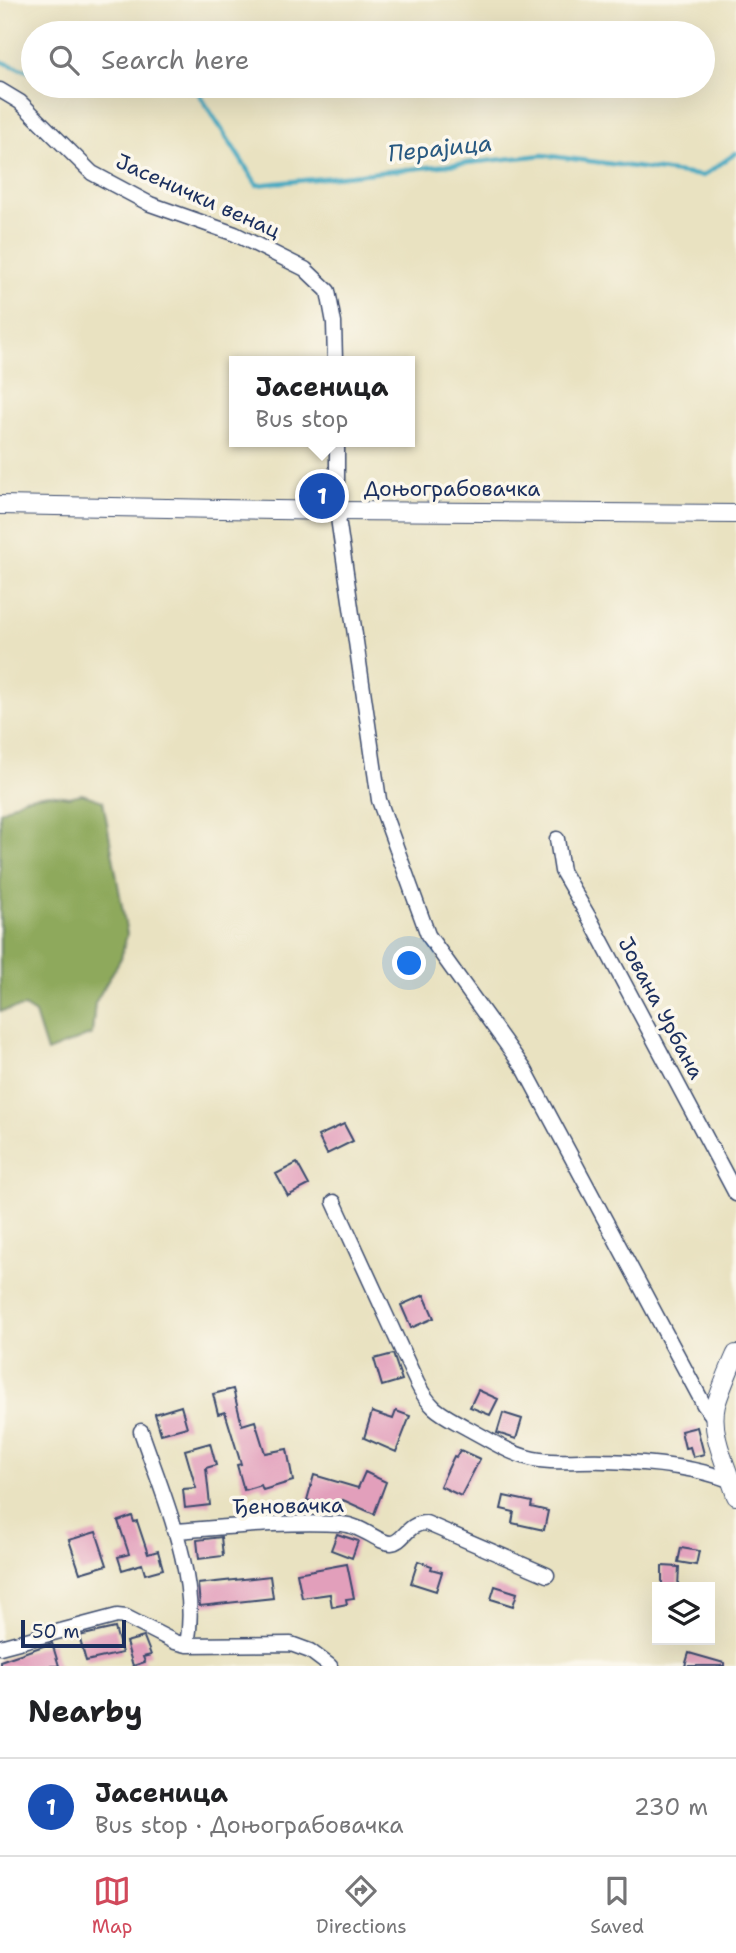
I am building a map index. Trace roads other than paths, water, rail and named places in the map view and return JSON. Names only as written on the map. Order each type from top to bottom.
[{"type":"street","name":"Јасенички венац","points":[[0,90],[20,102],[92,173],[150,204],[234,234],[305,269],[328,292],[334,323],[335,356]]},
{"type":"street","points":[[337,447],[337,511],[379,800],[428,935],[525,1070],[704,1405],[715,1419]]},
{"type":"street","name":"Доњограбовачка","points":[[0,505],[736,514]]},
{"type":"street","name":"Јована Урбана","points":[[558,839],[562,871],[736,1194]]},
{"type":"street","points":[[334,1202],[425,1400],[435,1410],[524,1457],[657,1465],[712,1473],[735,1486]]},
{"type":"street","points":[[735,1486],[717,1435],[715,1419],[716,1406],[736,1353]]},
{"type":"street","points":[[142,1431],[174,1531],[188,1592],[190,1630],[187,1644]]},
{"type":"street","name":"Ђеновачка","points":[[174,1531],[283,1524],[342,1524],[361,1527],[389,1543],[395,1542],[413,1524],[426,1522],[547,1576]]},
{"type":"street","points":[[0,1647],[117,1616],[126,1617],[175,1642],[187,1644],[291,1644],[310,1651],[330,1666]]},
{"type":"waterway","name":"Перајица","points":[[0,61],[21,69]]},
{"type":"waterway","name":"Перајица","points":[[202,98],[257,185],[543,155],[703,176],[736,153]]},
{"type":"place","name":"Јасеница","points":[[322,496]]}]
